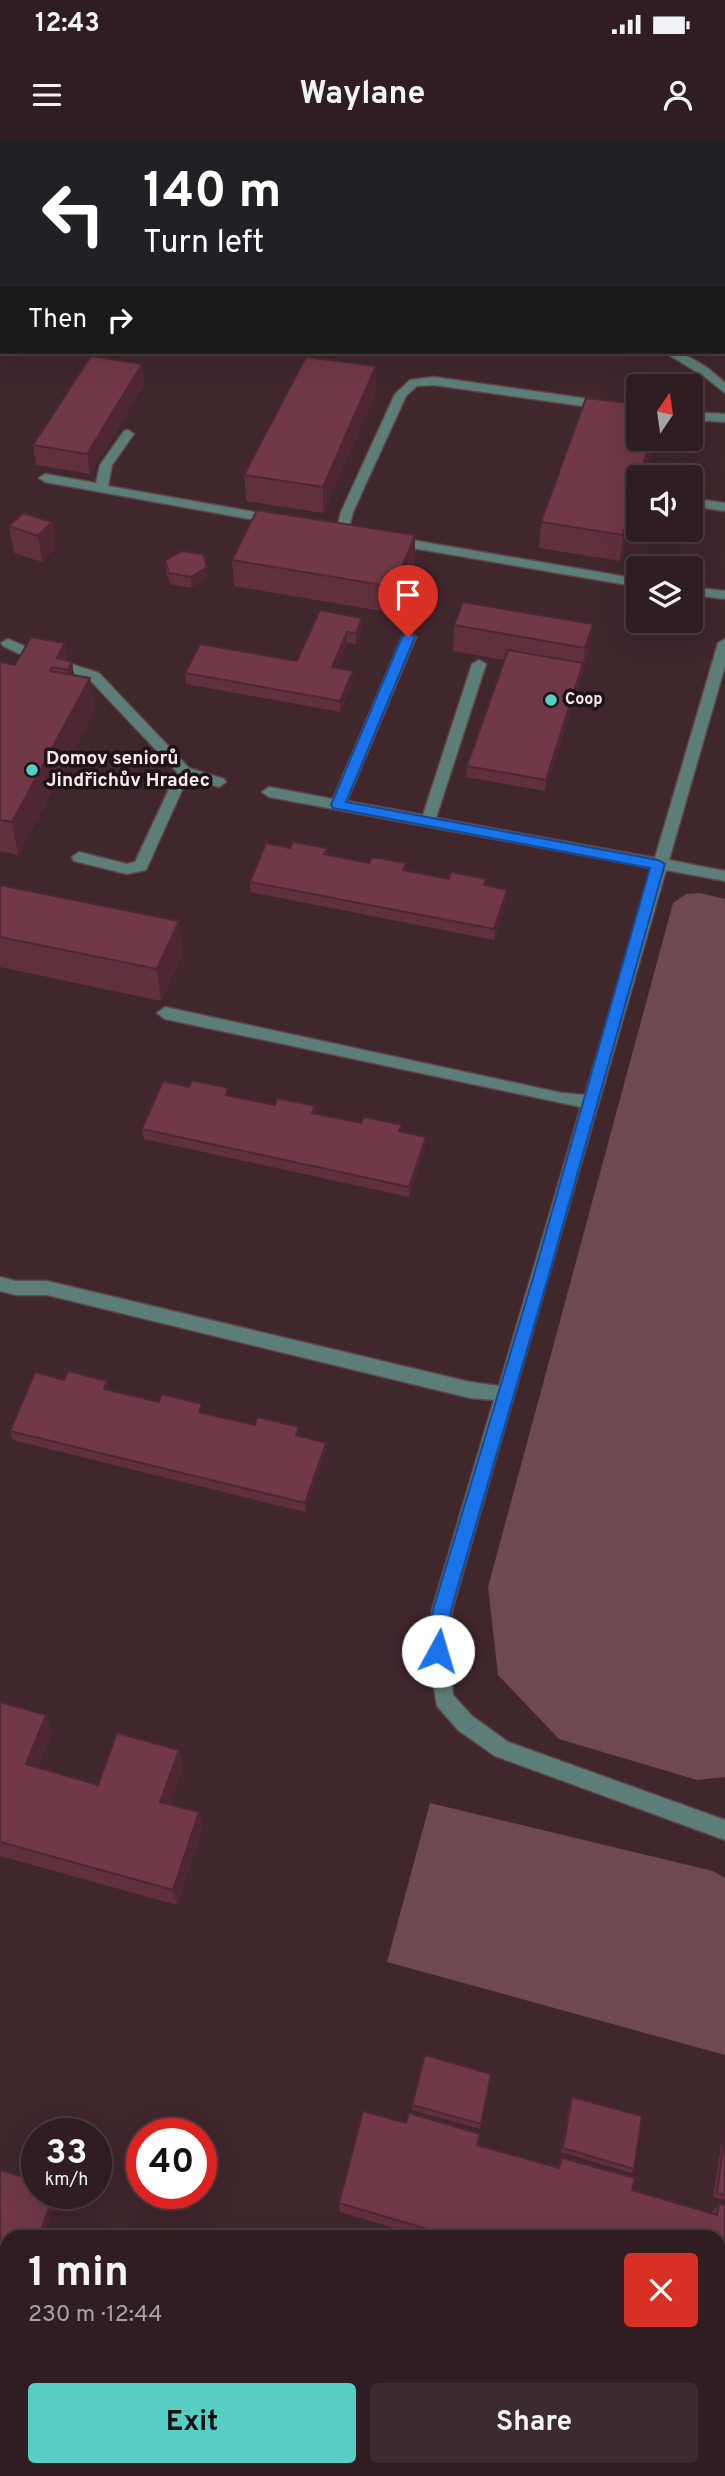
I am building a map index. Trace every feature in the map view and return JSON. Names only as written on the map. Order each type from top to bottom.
[{"type":"street","points":[[674,354],[709,374],[725,389]]},
{"type":"street","points":[[343,532],[348,512],[401,394],[414,383],[434,381],[626,408]]},
{"type":"street","points":[[704,417],[725,418]]},
{"type":"street","points":[[101,489],[106,464],[128,434]]},
{"type":"street","points":[[45,478],[286,522]]},
{"type":"street","points":[[703,504],[725,507]]},
{"type":"street","points":[[381,539],[626,581]]},
{"type":"street","points":[[703,592],[725,595]]},
{"type":"street","points":[[338,805],[408,637]]},
{"type":"street","points":[[8,643],[42,659],[94,676],[184,771],[219,782]]},
{"type":"street","points":[[725,644],[658,864],[541,1278],[442,1610],[438,1651],[444,1699],[465,1723],[502,1749],[725,1830]]},
{"type":"street","points":[[428,821],[479,664]]},
{"type":"street","points":[[79,857],[127,869],[141,866],[184,771]]},
{"type":"street","points":[[269,792],[725,876]]},
{"type":"street","points":[[165,1013],[589,1102]]},
{"type":"street","points":[[8,1286],[47,1288],[470,1390],[505,1394]]},
{"type":"shaded area","points":[[700,893],[725,899],[725,1777],[697,1780],[559,1739],[498,1675],[488,1587],[673,903],[686,894]]},
{"type":"shaded area","points":[[430,1803],[713,1871],[725,1878],[725,2055],[387,1962]]},
{"type":"building","points":[[91,356],[142,364],[87,454],[33,445]]},
{"type":"building","points":[[306,357],[376,366],[323,487],[244,475]]},
{"type":"building","points":[[586,398],[626,403],[626,452],[647,452],[643,465],[626,465],[626,524],[623,535],[541,522]]},
{"type":"building","points":[[257,510],[415,535],[394,587],[232,560]]},
{"type":"building","points":[[23,513],[52,522],[38,536],[9,526]]},
{"type":"building","points":[[182,551],[203,554],[207,567],[191,577],[169,573],[165,560]]},
{"type":"building","points":[[463,602],[593,624],[585,648],[454,625]]},
{"type":"building","points":[[320,610],[362,618],[356,633],[347,632],[332,667],[353,671],[340,701],[185,673],[200,644],[297,661]]},
{"type":"building","name":"Domov seniorů Jindřichův Hradec","points":[[31,637],[65,643],[57,658],[72,662],[68,670],[52,667],[50,671],[90,678],[12,822],[0,820],[0,662],[15,665]]},
{"type":"building","points":[[508,650],[583,663],[546,780],[467,766]]},
{"type":"building","points":[[293,842],[327,848],[324,854],[369,863],[372,857],[406,863],[403,870],[449,879],[451,872],[486,879],[484,885],[507,890],[494,929],[250,882],[266,843],[290,848]]},
{"type":"building","points":[[0,885],[179,921],[157,969],[0,937]]},
{"type":"building","points":[[192,1080],[228,1088],[226,1095],[275,1105],[277,1098],[315,1106],[312,1113],[361,1123],[364,1117],[402,1125],[399,1131],[426,1137],[409,1187],[142,1129],[163,1081],[189,1087]]},
{"type":"building","points":[[68,1371],[107,1381],[104,1389],[159,1402],[161,1394],[202,1404],[199,1412],[255,1425],[257,1417],[299,1427],[296,1435],[326,1443],[305,1503],[10,1431],[35,1372],[64,1380]]},
{"type":"building","points":[[0,1702],[46,1715],[26,1764],[98,1785],[117,1733],[179,1750],[160,1802],[199,1812],[173,1890],[0,1842]]},
{"type":"building","points":[[425,2055],[491,2074],[481,2124],[412,2105]]},
{"type":"building","points":[[572,2097],[642,2116],[634,2169],[563,2148]]},
{"type":"building","points":[[363,2111],[406,2123],[409,2113],[480,2134],[477,2145],[559,2168],[562,2158],[635,2178],[632,2190],[717,2215],[719,2204],[725,2205],[725,2230],[431,2230],[339,2203]]},
{"type":"building","points":[[725,2141],[725,2195],[717,2193]]},
{"type":"building","points":[[0,2170],[21,2176],[21,2209],[48,2209],[41,2230],[0,2230]]},
{"type":"place","name":"Coop","points":[[551,700]]},
{"type":"place","name":"Domov seniorů Jindřichův Hradec","points":[[32,770]]},
{"type":"route","points":[[408,637],[338,805],[658,864],[541,1278],[442,1610],[438,1651]]}]
